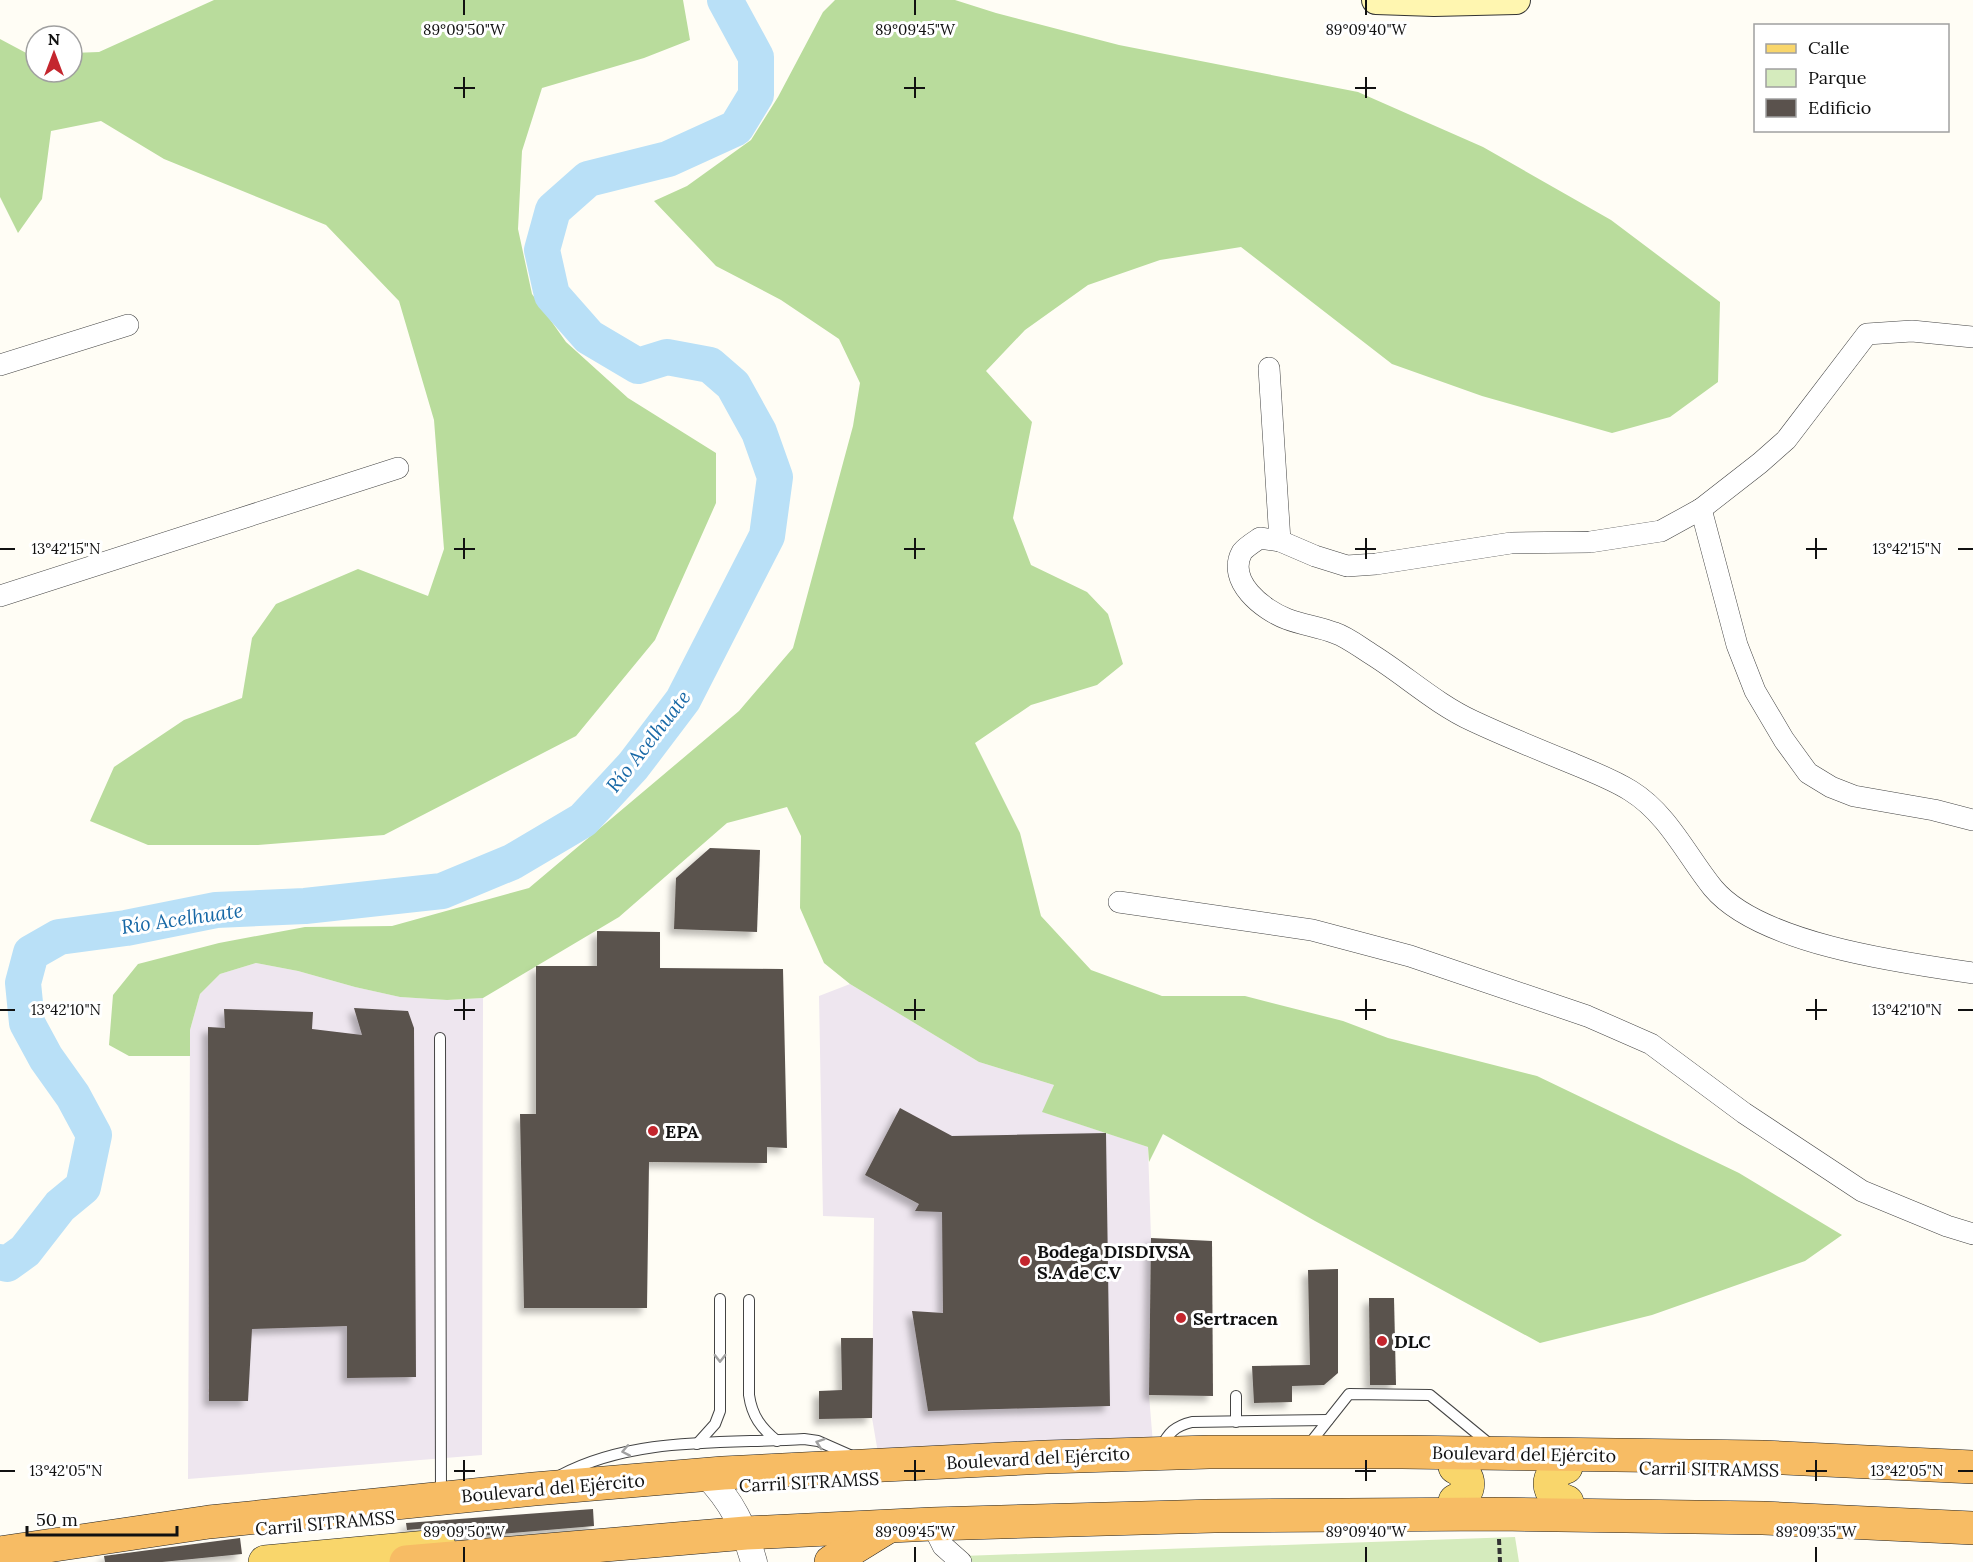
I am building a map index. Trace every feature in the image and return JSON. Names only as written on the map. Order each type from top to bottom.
[{"type":"highway","name":"Boulevard del Ejército","points":[[0,1553],[208,1522],[707,1469],[874,1466],[1158,1453],[1303,1452],[1762,1457],[1973,1467]]},
{"type":"highway","points":[[406,1562],[639,1542],[747,1538],[890,1526],[1214,1516],[1499,1514],[1763,1518],[1973,1528]]},
{"type":"highway","points":[[831,1562],[890,1526]]},
{"type":"highway","points":[[639,1542],[658,1548],[683,1562]]},
{"type":"main road","points":[[1376,0],[1434,2],[1516,0]]},
{"type":"main road","name":"Carril SITRAMSS","points":[[10,1562],[88,1547],[183,1537],[707,1469],[938,1474],[1135,1467],[1566,1467],[1753,1470],[1973,1480]]},
{"type":"main road","points":[[1455,1467],[1467,1477],[1469,1484],[1467,1492],[1455,1501]]},
{"type":"main road","points":[[1566,1467],[1558,1469],[1549,1485],[1552,1493],[1558,1499],[1567,1502]]},
{"type":"main road","name":"Carril SITRAMSS","points":[[265,1562],[747,1538],[972,1508],[1210,1500],[1567,1502],[1780,1506],[1973,1514]]},
{"type":"street","points":[[0,364],[128,325]]},
{"type":"street","points":[[1973,337],[1912,331],[1867,334],[1786,440],[1701,509],[1661,531],[1590,542],[1511,543],[1376,564],[1347,566],[1315,556],[1280,541],[1260,538],[1243,550],[1238,565],[1242,584],[1257,602],[1285,619],[1337,633],[1373,655],[1418,689],[1471,720],[1596,773],[1632,792],[1655,812],[1677,838],[1714,890],[1742,912],[1785,933],[1840,950],[1973,973]]},
{"type":"street","points":[[1269,368],[1280,541]]},
{"type":"street","points":[[0,596],[398,468]]},
{"type":"street","points":[[1701,509],[1737,645],[1755,691],[1784,740],[1808,773],[1830,787],[1854,796],[1934,810],[1973,820]]},
{"type":"street","points":[[1119,902],[1312,930],[1410,956],[1587,1016],[1651,1044],[1743,1113],[1862,1191],[1947,1226],[1973,1234]]},
{"type":"street","points":[[707,1469],[747,1538]]},
{"type":"street","points":[[932,1524],[943,1546],[956,1561]]},
{"type":"lane","points":[[440,1038],[441,1498]]},
{"type":"lane","points":[[720,1299],[720,1411],[715,1424],[706,1436],[707,1469],[777,1441],[804,1439],[818,1441],[874,1466]]},
{"type":"lane","points":[[749,1300],[751,1410],[765,1431],[777,1441]]},
{"type":"lane","points":[[1303,1452],[1349,1394],[1430,1395],[1501,1453]]},
{"type":"lane","points":[[1236,1396],[1236,1422]]},
{"type":"lane","points":[[1158,1453],[1167,1436],[1181,1425],[1192,1422],[1328,1420]]},
{"type":"shaded area","points":[[256,963],[298,971],[400,997],[447,1000],[483,998],[482,1455],[188,1479],[190,1030],[200,994],[220,974]]},
{"type":"shaded area","points":[[850,984],[979,1062],[1054,1085],[1043,1112],[1148,1147],[1151,1238],[1149,1395],[1153,1444],[878,1453],[872,1418],[874,1218],[823,1216],[819,996]]},
{"type":"green space","points":[[214,0],[683,0],[690,40],[644,58],[542,88],[522,151],[518,229],[532,294],[566,342],[628,398],[716,453],[716,503],[655,640],[576,736],[384,835],[258,845],[148,845],[90,821],[114,767],[184,720],[242,698],[252,638],[276,604],[358,569],[428,596],[444,549],[434,420],[399,301],[326,225],[164,159],[101,121],[51,131],[42,199],[18,233],[0,197],[0,39],[24,52],[24,84],[84,84],[84,53],[99,52]]},
{"type":"green space","points":[[835,0],[955,0],[1119,45],[1358,92],[1483,147],[1611,220],[1720,302],[1718,382],[1670,417],[1612,433],[1482,396],[1392,364],[1241,247],[1160,260],[1088,285],[1025,330],[986,371],[1032,422],[1013,518],[1031,565],[1087,592],[1108,614],[1123,664],[1097,685],[1031,705],[975,743],[1020,833],[1041,916],[1091,970],[1162,996],[1245,996],[1343,1021],[1388,1038],[1537,1076],[1739,1173],[1842,1235],[1805,1261],[1652,1315],[1540,1343],[1315,1221],[1163,1134],[1149,1162],[1148,1147],[1042,1112],[1054,1085],[979,1062],[850,984],[824,963],[800,908],[801,836],[787,807],[727,823],[619,917],[483,998],[447,1000],[400,997],[298,971],[256,963],[220,974],[200,994],[190,1030],[190,1056],[129,1056],[109,1045],[113,995],[138,964],[219,943],[305,927],[392,926],[529,888],[739,711],[793,648],[853,426],[860,383],[839,339],[781,300],[716,266],[654,201],[687,186],[751,140],[778,97],[823,12]]},
{"type":"green space","points":[[1515,1537],[1519,1562],[964,1562],[962,1556]]},
{"type":"building","points":[[710,848],[760,850],[757,932],[674,929],[676,878]]},
{"type":"building","name":"EPA","points":[[597,931],[660,932],[660,968],[783,969],[787,1148],[767,1147],[767,1163],[649,1162],[647,1308],[524,1308],[520,1114],[536,1114],[536,966],[597,966]]},
{"type":"building","points":[[354,1008],[408,1011],[414,1028],[416,1377],[347,1378],[347,1326],[252,1329],[248,1401],[209,1401],[208,1027],[225,1028],[224,1009],[313,1012],[312,1029],[362,1035]]},
{"type":"building","name":"Bodega DISDIVSA S.A de C.V","points":[[900,1108],[952,1136],[1106,1133],[1110,1406],[928,1411],[912,1311],[943,1313],[942,1212],[915,1211],[919,1204],[865,1175]]},
{"type":"building","name":"Sertracen","points":[[1151,1238],[1212,1241],[1213,1396],[1149,1395]]},
{"type":"building","points":[[1338,1269],[1338,1373],[1324,1385],[1292,1386],[1292,1402],[1254,1403],[1252,1366],[1310,1365],[1308,1270]]},
{"type":"building","name":"DLC","points":[[1369,1298],[1394,1298],[1396,1385],[1370,1385]]},
{"type":"building","points":[[841,1338],[873,1338],[872,1418],[819,1419],[819,1391],[842,1390]]},
{"type":"building","points":[[593,1509],[594,1526],[455,1538],[447,1529],[438,1527],[407,1530],[406,1523]]},
{"type":"building","points":[[240,1538],[242,1554],[162,1562],[105,1562],[104,1556]]},
{"type":"waterway","name":"Río Acelhuate","points":[[0,1262],[7,1264],[25,1251],[60,1206],[83,1187],[94,1135],[73,1096],[46,1058],[27,1023],[23,983],[31,953],[59,937],[126,928],[216,910],[305,906],[442,891],[512,862],[583,820],[633,766],[683,700],[767,536],[775,477],[759,432],[733,385],[710,365],[667,357],[638,366],[589,337],[552,295],[542,250],[553,210],[588,179],[668,159],[736,128],[756,95],[756,57],[725,0]]},
{"type":"place","name":"EPA","points":[[653,1131]]},
{"type":"place","name":"Bodega DISDIVSA S.A de C.V","points":[[1025,1261]]},
{"type":"place","name":"Sertracen","points":[[1181,1318]]},
{"type":"place","name":"DLC","points":[[1382,1341]]}]
